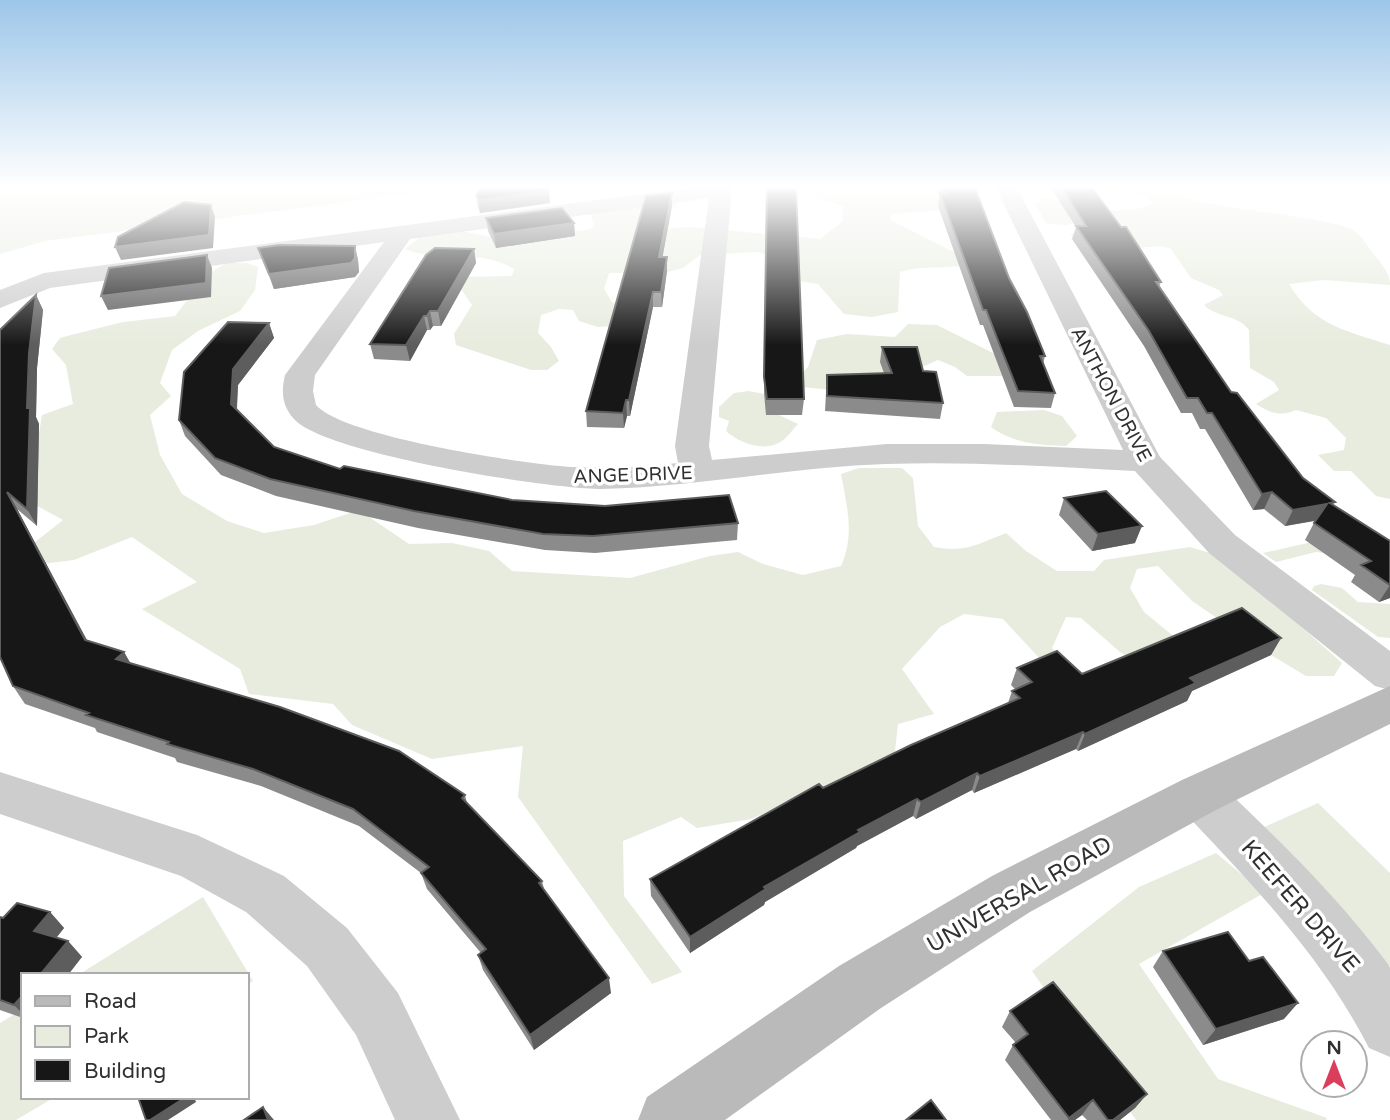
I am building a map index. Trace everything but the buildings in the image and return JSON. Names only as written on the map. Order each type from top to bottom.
[{"type":"street","points":[[0,300],[44,281],[337,240]]},
{"type":"street","name":"ANGE DRIVE","points":[[397,240],[300,375],[296,396],[305,414],[324,427],[368,440],[564,476],[634,477],[800,459],[883,454],[941,453],[1145,461]]},
{"type":"street","points":[[697,471],[692,446],[715,240]]},
{"type":"street","name":"ANTHON DRIVE","points":[[1033,240],[1145,461],[1212,535],[1256,573],[1390,674]]},
{"type":"street","name":"UNIVERSAL ROAD","points":[[670,1120],[860,987],[1011,894],[1199,795],[1325,737],[1390,703]]},
{"type":"street","points":[[0,793],[197,858],[265,894],[327,947],[377,1014],[428,1120]]},
{"type":"street","name":"KEEFER DRIVE","points":[[1199,795],[1280,876],[1340,947],[1367,984],[1390,1027]]},
{"type":"green space","points":[[0,240],[51,240],[45,241],[0,254]]},
{"type":"green space","points":[[416,240],[931,240],[964,257],[967,265],[900,272],[898,312],[872,317],[844,314],[818,284],[799,281],[783,259],[757,252],[700,255],[683,268],[664,273],[609,273],[604,289],[612,302],[634,315],[628,325],[598,327],[579,321],[573,310],[559,309],[541,315],[538,333],[559,361],[547,370],[531,370],[456,345],[454,334],[472,305],[459,286],[460,277],[512,276],[514,269],[487,259],[432,255],[405,249]]},
{"type":"green space","points":[[1092,240],[1363,240],[1386,270],[1390,285],[1324,280],[1289,284],[1309,309],[1321,318],[1346,331],[1390,345],[1390,499],[1376,496],[1351,471],[1334,471],[1318,455],[1344,450],[1346,438],[1326,418],[1296,410],[1276,413],[1256,404],[1279,390],[1274,382],[1250,368],[1249,330],[1239,321],[1204,305],[1223,295],[1219,290],[1191,278],[1171,249],[1162,246],[1136,248]]},
{"type":"green space","points":[[227,263],[247,263],[258,267],[255,290],[240,311],[198,331],[172,350],[160,383],[171,396],[150,415],[160,455],[182,494],[227,521],[264,533],[314,525],[359,510],[409,544],[452,543],[489,551],[512,571],[630,578],[710,556],[738,552],[763,564],[803,575],[841,566],[849,532],[841,474],[859,468],[902,468],[913,478],[918,526],[934,547],[963,548],[1006,533],[1026,551],[1057,571],[1094,571],[1104,560],[1190,547],[1223,557],[1342,663],[1334,676],[1306,676],[1192,601],[1158,566],[1137,569],[1130,588],[1144,612],[1205,662],[1208,684],[1172,688],[1120,652],[1081,618],[1066,617],[1052,648],[1067,663],[1042,661],[1003,619],[964,614],[940,627],[902,669],[934,714],[898,724],[893,769],[828,787],[751,819],[697,828],[681,817],[623,841],[624,896],[682,972],[652,984],[518,797],[523,746],[432,759],[352,725],[333,704],[249,694],[240,669],[142,609],[197,582],[132,537],[74,560],[42,564],[30,546],[63,520],[28,501],[42,415],[73,404],[66,365],[52,349],[60,338],[71,335],[123,322],[175,316],[207,274]]},
{"type":"green space","points":[[908,324],[937,325],[1009,361],[1018,376],[967,376],[938,360],[904,375],[842,391],[802,387],[798,377],[808,367],[817,340],[847,334],[895,337]]},
{"type":"green space","points":[[749,391],[775,396],[779,415],[798,424],[775,445],[752,445],[738,439],[726,431],[729,421],[719,417],[719,407],[734,393]]},
{"type":"green space","points":[[1044,410],[1062,416],[1077,436],[1066,446],[1027,442],[1008,437],[991,427],[997,412]]},
{"type":"green space","points":[[1330,538],[1370,539],[1323,553],[1316,552],[1276,562],[1263,553]]},
{"type":"green space","points":[[1321,584],[1342,588],[1358,602],[1390,604],[1390,638],[1378,637],[1312,590],[1314,586]]},
{"type":"green space","points":[[1318,803],[1390,873],[1390,967],[1262,828]]},
{"type":"green space","points":[[1216,853],[1264,893],[1139,964],[1218,1079],[1327,1118],[1326,1120],[1136,1120],[1032,971],[1139,887]]},
{"type":"green space","points":[[203,897],[253,981],[248,984],[248,973],[81,973]]},
{"type":"green space","points":[[21,1010],[21,1099],[52,1099],[16,1120],[0,1120],[0,1023]]}]
